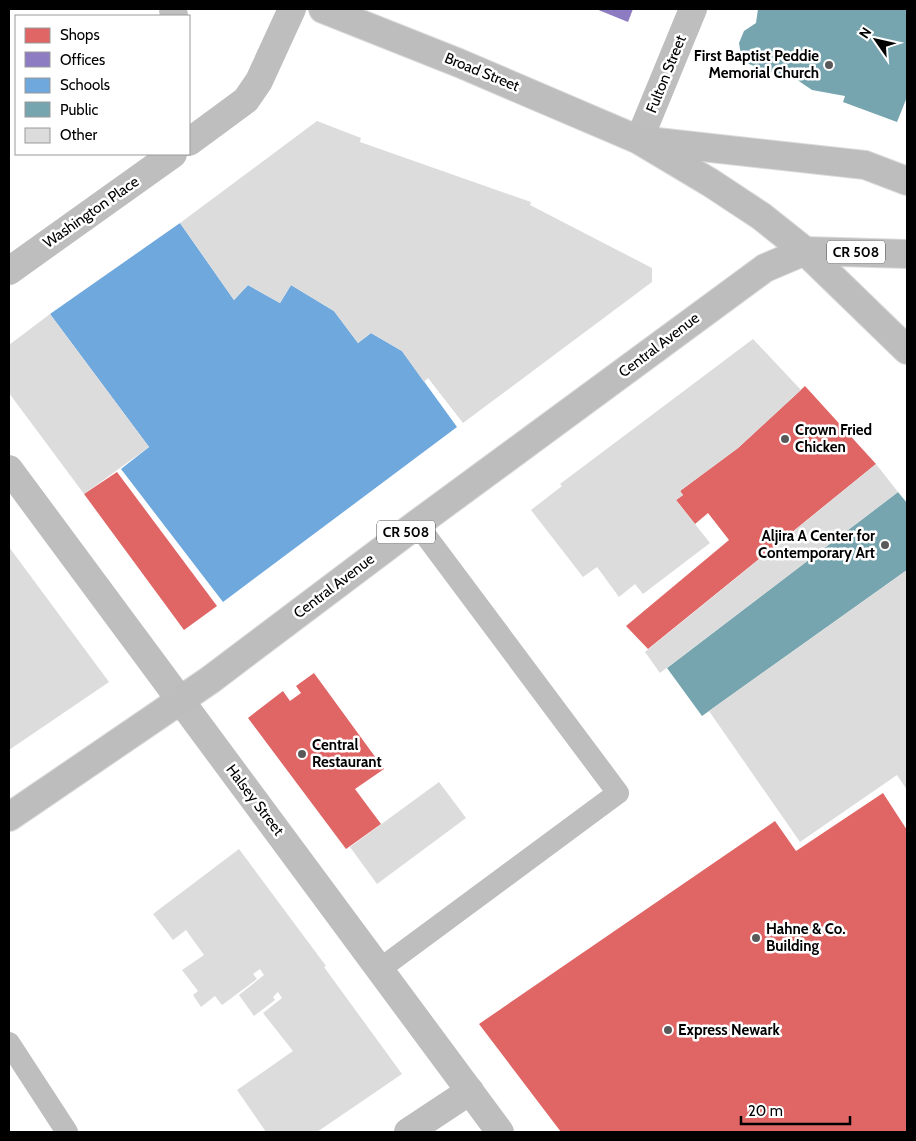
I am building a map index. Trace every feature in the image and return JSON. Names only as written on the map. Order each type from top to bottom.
[{"type":"main road","name":"Broad Street","points":[[323,9],[460,63],[639,140]]},
{"type":"main road","points":[[639,140],[865,165],[907,181]]},
{"type":"main road","points":[[639,140],[760,216],[805,251],[907,350]]},
{"type":"main road","name":"CR 508","points":[[805,251],[907,254]]},
{"type":"main road","name":"Central Avenue","points":[[9,817],[181,700],[731,292],[766,268],[805,251]]},
{"type":"street","points":[[190,141],[246,100],[259,81],[292,9]]},
{"type":"street","name":"Fulton Street","points":[[639,140],[693,9]]},
{"type":"street","name":"Washington Place","points":[[9,271],[167,156]]},
{"type":"street","name":"Halsey Street","points":[[9,468],[500,1132]]},
{"type":"street","points":[[408,1132],[470,1091]]},
{"type":"lane","points":[[380,969],[618,793],[417,524]]},
{"type":"lane","points":[[9,1043],[67,1132]]},
{"type":"building: Shops","points":[[805,386],[876,464],[648,649],[626,626],[729,540],[708,513],[695,524],[676,500],[683,495],[680,491],[738,448]]},
{"type":"building: Shops","points":[[117,472],[217,606],[184,630],[84,494]]},
{"type":"building: Shops","name":"Central Restaurant","points":[[314,673],[384,769],[355,789],[381,824],[346,849],[248,718],[283,691],[290,701],[301,693],[296,686]]},
{"type":"building: Shops","name":"Hahne & Co. Building","points":[[883,793],[907,830],[907,1132],[561,1132],[479,1024],[775,821],[796,851]]},
{"type":"building: Offices","points":[[596,9],[633,9],[628,22]]},
{"type":"building: Schools","points":[[180,223],[234,300],[248,285],[280,303],[291,285],[334,311],[358,343],[371,333],[402,351],[457,427],[223,602],[121,469],[149,447],[50,314]]},
{"type":"building: Public","name":"First Baptist Peddie Memorial Church","points":[[758,9],[907,9],[907,97],[897,122],[843,102],[845,96],[812,90],[790,75],[788,79],[749,64],[741,55],[739,43],[744,31],[756,23]]},
{"type":"building: Public","points":[[898,492],[907,503],[907,570],[702,716],[667,668]]},
{"type":"building: Other","points":[[317,121],[361,138],[360,142],[531,202],[530,205],[652,268],[652,282],[463,423],[428,378],[424,382],[402,351],[371,333],[358,343],[334,311],[291,285],[280,303],[248,285],[234,300],[180,223]]},
{"type":"building: Other","points":[[50,314],[149,447],[84,494],[9,393],[9,345]]},
{"type":"building: Other","points":[[753,339],[801,390],[738,448],[680,491],[683,495],[676,500],[710,543],[643,594],[635,584],[619,597],[597,567],[583,577],[531,510],[562,486],[560,484]]},
{"type":"building: Other","points":[[876,464],[898,492],[660,673],[645,652]]},
{"type":"building: Other","points":[[9,547],[109,682],[9,750]]},
{"type":"building: Other","points":[[907,570],[907,790],[897,775],[800,842],[709,711]]},
{"type":"building: Other","points":[[439,782],[466,818],[377,884],[350,847]]},
{"type":"building: Other","points":[[239,849],[326,966],[324,967],[402,1074],[317,1132],[266,1132],[237,1090],[293,1051],[263,1013],[282,998],[278,992],[273,997],[275,1000],[254,1016],[239,995],[264,975],[260,969],[253,974],[257,979],[222,1005],[215,996],[201,1007],[193,995],[198,991],[182,970],[204,955],[186,930],[173,940],[153,914]]},
{"type":"place","name":"First Baptist Peddie Memorial Church","points":[[829,65]]},
{"type":"place","name":"Crown Fried Chicken","points":[[785,439]]},
{"type":"place","name":"Aljira A Center for Contemporary Art","points":[[885,545]]},
{"type":"place","name":"Central Restaurant","points":[[302,754]]},
{"type":"place","name":"Hahne & Co. Building","points":[[756,938]]},
{"type":"place","name":"Express Newark","points":[[668,1030]]}]
